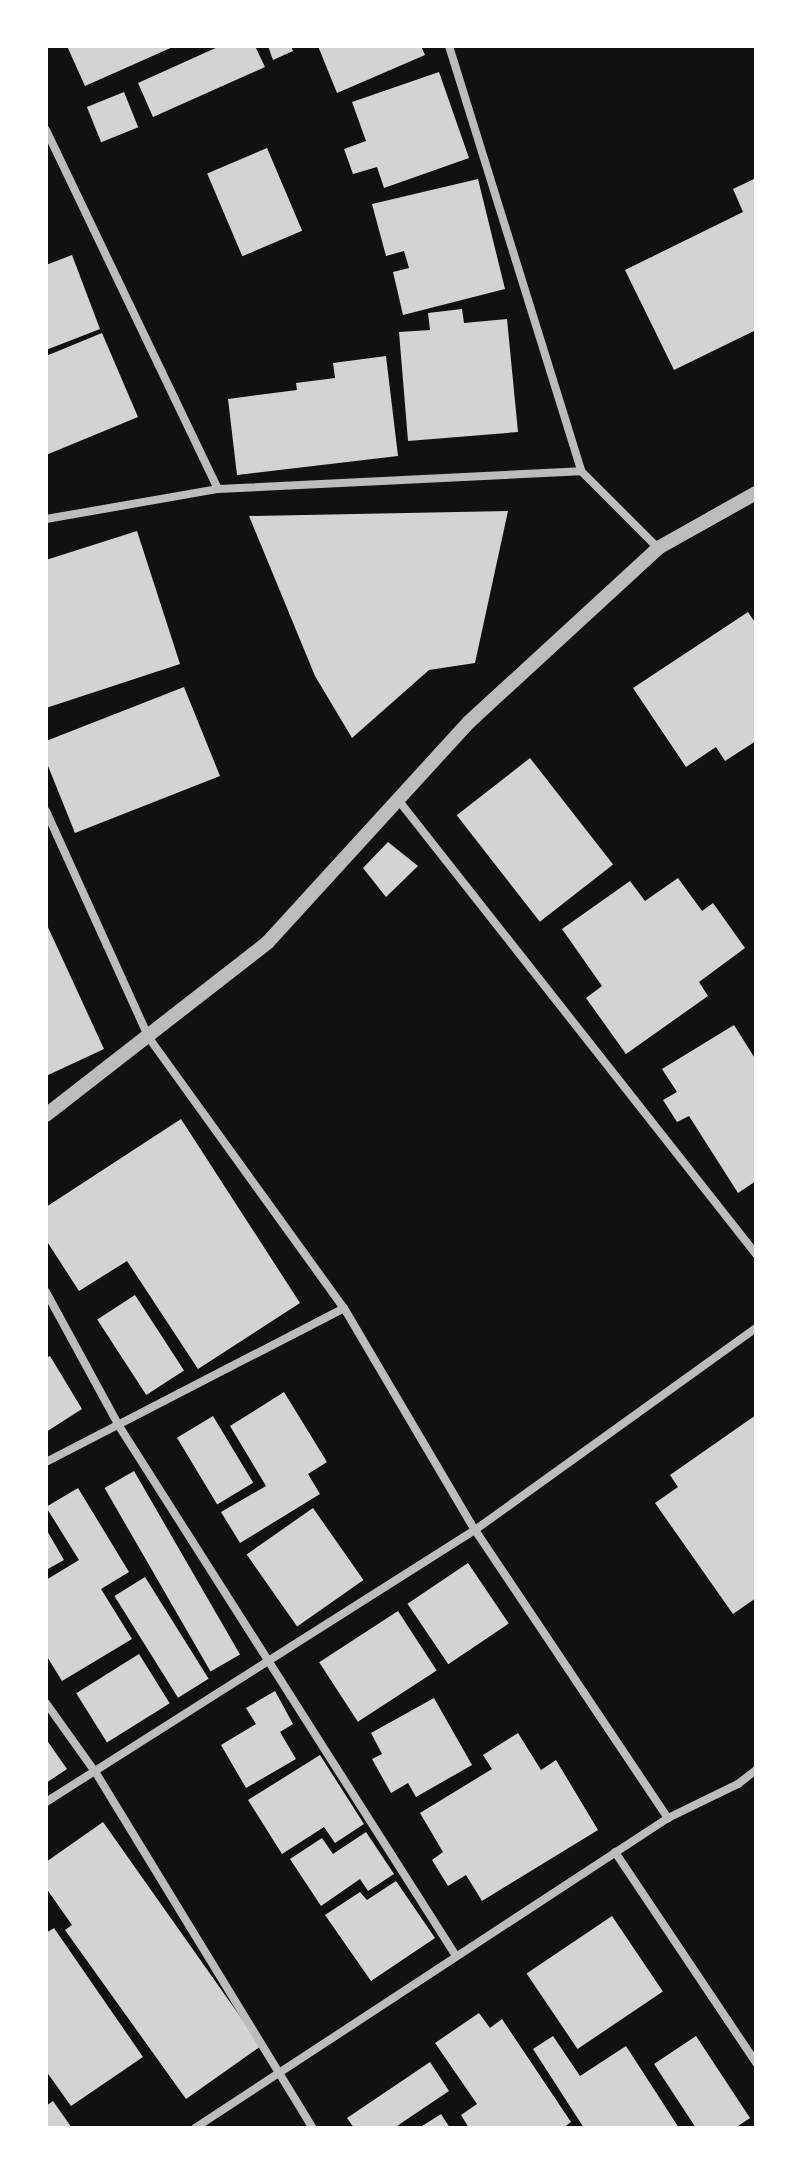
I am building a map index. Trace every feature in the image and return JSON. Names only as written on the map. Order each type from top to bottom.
[{"type":"street","points":[[449,46],[581,471],[658,548]]},
{"type":"street","points":[[46,130],[218,489]]},
{"type":"street","points":[[46,519],[218,489],[581,471]]},
{"type":"street","points":[[46,1115],[149,1038],[268,942],[469,722],[658,548],[756,493]]},
{"type":"street","points":[[399,801],[756,1254]]},
{"type":"street","points":[[46,811],[149,1038],[344,1308],[475,1530],[668,1818]]},
{"type":"street","points":[[46,1292],[119,1426],[456,1956]]},
{"type":"street","points":[[46,1462],[344,1308]]},
{"type":"street","points":[[46,1802],[475,1530],[756,1328]]},
{"type":"street","points":[[46,1703],[96,1773],[313,2128]]},
{"type":"street","points":[[195,2128],[282,2075],[456,1956],[668,1818],[738,1784],[756,1770]]},
{"type":"street","points":[[738,1784],[756,1782]]},
{"type":"street","points":[[615,1852],[756,2063]]},
{"type":"building","points":[[67,46],[175,46],[85,86]]},
{"type":"building","points":[[220,46],[255,46],[265,67],[153,117],[138,83]]},
{"type":"building","points":[[268,46],[291,46],[293,51],[273,60]]},
{"type":"building","points":[[318,46],[421,46],[425,55],[337,93]]},
{"type":"building","points":[[439,72],[469,158],[384,188],[377,167],[353,174],[344,149],[366,141],[352,102]]},
{"type":"building","points":[[124,92],[138,127],[101,142],[87,107]]},
{"type":"building","points":[[267,148],[302,231],[242,256],[207,173]]},
{"type":"building","points":[[756,178],[756,330],[674,370],[625,270],[743,212],[733,189]]},
{"type":"building","points":[[478,179],[505,289],[403,315],[393,272],[409,268],[404,251],[386,256],[372,204]]},
{"type":"building","points":[[72,255],[100,329],[46,350],[46,265]]},
{"type":"building","points":[[462,309],[464,323],[507,319],[518,432],[408,441],[399,332],[430,330],[428,313]]},
{"type":"building","points":[[102,333],[138,417],[46,455],[46,356]]},
{"type":"building","points":[[386,356],[398,456],[237,475],[228,399],[297,390],[296,383],[335,378],[333,363]]},
{"type":"building","points":[[508,511],[475,663],[429,670],[352,738],[315,676],[249,516]]},
{"type":"building","points":[[137,531],[180,664],[46,708],[46,560]]},
{"type":"building","points":[[748,612],[756,624],[756,741],[725,761],[716,747],[686,767],[633,688]]},
{"type":"building","points":[[184,687],[220,776],[75,833],[46,761],[46,741]]},
{"type":"building","points":[[530,758],[613,864],[540,922],[457,815]]},
{"type":"building","points":[[388,842],[418,866],[386,897],[363,868]]},
{"type":"building","points":[[678,878],[702,911],[713,903],[745,948],[699,982],[708,996],[626,1054],[586,998],[602,986],[562,929],[630,881],[645,901]]},
{"type":"building","points":[[46,923],[104,1049],[46,1076]]},
{"type":"building","points":[[734,1025],[756,1060],[756,1181],[738,1193],[689,1116],[677,1122],[663,1100],[677,1092],[662,1069]]},
{"type":"building","points":[[181,1119],[300,1303],[198,1369],[127,1261],[79,1291],[46,1240],[46,1207]]},
{"type":"building","points":[[135,1295],[184,1370],[146,1395],[97,1320]]},
{"type":"building","points":[[50,1356],[82,1409],[46,1432],[46,1358]]},
{"type":"building","points":[[284,1392],[327,1462],[308,1474],[320,1494],[240,1543],[221,1512],[266,1486],[230,1426]]},
{"type":"building","points":[[756,1415],[756,1598],[733,1614],[655,1503],[678,1487],[670,1475]]},
{"type":"building","points":[[213,1416],[253,1483],[217,1504],[177,1438]]},
{"type":"building","points":[[134,1471],[240,1655],[211,1672],[105,1488]]},
{"type":"building","points":[[78,1488],[129,1572],[101,1589],[132,1639],[62,1681],[46,1655],[46,1580],[79,1560],[46,1507]]},
{"type":"building","points":[[313,1508],[363,1580],[297,1627],[247,1554]]},
{"type":"building","points":[[46,1529],[64,1560],[46,1570]]},
{"type":"building","points":[[468,1563],[509,1624],[448,1664],[407,1604]]},
{"type":"building","points":[[145,1577],[209,1679],[178,1698],[114,1596]]},
{"type":"building","points":[[398,1611],[437,1671],[358,1722],[319,1662]]},
{"type":"building","points":[[139,1654],[170,1703],[107,1742],[76,1693]]},
{"type":"building","points":[[275,1691],[293,1724],[280,1732],[296,1759],[246,1788],[221,1745],[256,1724],[246,1708]]},
{"type":"building","points":[[434,1698],[472,1765],[416,1797],[408,1783],[391,1793],[372,1759],[382,1754],[371,1733]]},
{"type":"building","points":[[518,1733],[541,1770],[556,1760],[598,1830],[482,1901],[466,1875],[448,1886],[432,1860],[443,1852],[420,1813],[492,1769],[483,1755]]},
{"type":"building","points":[[46,1739],[67,1769],[46,1783]]},
{"type":"building","points":[[320,1755],[364,1824],[335,1843],[324,1827],[282,1854],[248,1800]]},
{"type":"building","points":[[103,1822],[261,2046],[186,2099],[65,1930],[72,1925],[46,1888],[46,1862]]},
{"type":"building","points":[[366,1832],[394,1874],[368,1891],[360,1879],[321,1906],[290,1859],[322,1838],[333,1854]]},
{"type":"building","points":[[396,1881],[435,1938],[371,1981],[325,1915],[360,1892],[367,1900]]},
{"type":"building","points":[[612,1916],[663,1991],[577,2049],[527,1974]]},
{"type":"building","points":[[54,1928],[143,2057],[71,2106],[46,2071],[46,1933]]},
{"type":"building","points":[[479,2013],[490,2028],[502,2019],[571,2122],[563,2128],[469,2128],[461,2115],[477,2104],[435,2043]]},
{"type":"building","points":[[553,2036],[580,2076],[626,2046],[679,2128],[584,2128],[533,2049]]},
{"type":"building","points":[[696,2036],[750,2118],[735,2128],[696,2128],[654,2064]]},
{"type":"building","points":[[430,2062],[449,2091],[394,2128],[354,2128],[347,2118]]},
{"type":"building","points":[[53,2101],[72,2128],[46,2128],[46,2106]]},
{"type":"building","points":[[441,2114],[450,2128],[419,2128]]}]
